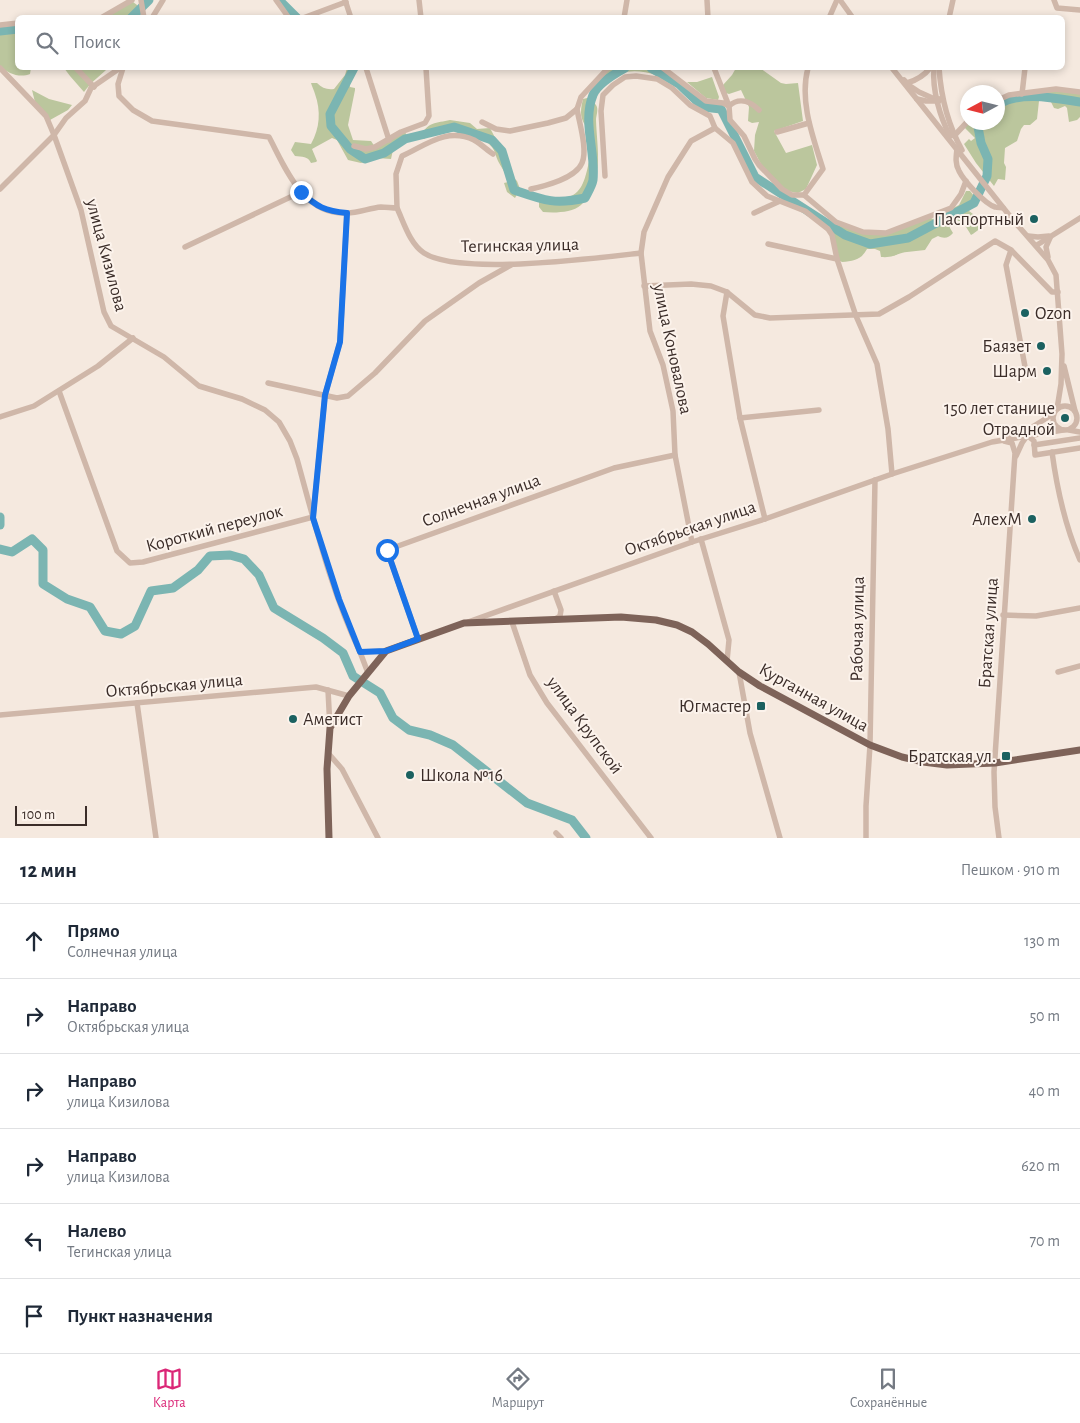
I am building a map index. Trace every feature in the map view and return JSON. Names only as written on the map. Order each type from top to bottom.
[{"type":"main road","name":"Курганная улица","points":[[464,623],[638,618],[677,625],[692,632],[739,672],[760,686],[870,745],[923,762],[947,765],[995,763],[1080,750]]},
{"type":"main road","name":"Октябрьская улица","points":[[386,651],[464,623]]},
{"type":"main road","points":[[329,838],[328,753],[330,728],[349,696],[386,651]]},
{"type":"street","points":[[106,15],[132,0]]},
{"type":"street","points":[[154,15],[163,0]]},
{"type":"street","points":[[276,0],[287,15]]},
{"type":"street","points":[[419,0],[421,15]]},
{"type":"street","points":[[624,15],[627,0]]},
{"type":"street","points":[[707,0],[708,15]]},
{"type":"street","points":[[830,15],[838,0],[850,15]]},
{"type":"street","points":[[949,15],[953,0]]},
{"type":"street","points":[[1054,0],[1057,8],[1080,10]]},
{"type":"street","points":[[141,1],[144,15]]},
{"type":"street","points":[[311,15],[346,1],[350,15]]},
{"type":"street","points":[[0,25],[15,23]]},
{"type":"street","name":"улица Кизилова","points":[[0,68],[46,116],[81,210],[104,312],[111,326],[164,357],[199,386],[242,399],[265,410],[279,422],[290,441],[297,459],[313,518],[339,599],[368,673]]},
{"type":"street","points":[[78,70],[94,87]]},
{"type":"street","points":[[0,189],[54,135],[66,118],[85,101],[94,87],[119,70]]},
{"type":"street","points":[[122,70],[118,84],[119,96],[133,110],[152,121],[269,137],[285,168],[301,192],[315,205],[328,211],[347,213],[381,207],[397,208]]},
{"type":"street","points":[[367,70],[389,140]]},
{"type":"street","points":[[354,146],[366,149],[375,147],[401,132],[424,123],[429,116],[426,70]]},
{"type":"street","points":[[531,189],[552,185],[573,172],[582,163],[584,148],[577,109],[581,97],[606,70]]},
{"type":"street","points":[[666,70],[706,101],[724,100]]},
{"type":"street","points":[[715,70],[724,100],[729,106],[730,120],[744,136],[759,165],[782,189],[792,194],[804,196],[836,222],[864,232],[886,234],[952,208],[961,194],[966,181]]},
{"type":"street","points":[[804,196],[822,169],[809,123],[804,83],[807,70]]},
{"type":"street","points":[[893,70],[1003,208],[1048,260],[1056,275],[1062,354],[1061,384],[1054,424],[1065,430],[1074,426],[1077,416],[1062,354]]},
{"type":"street","points":[[907,83],[921,77],[928,70]]},
{"type":"street","points":[[934,70],[934,80],[943,122],[957,149],[955,159],[959,172],[985,200],[995,207],[1003,208]]},
{"type":"street","points":[[939,70],[945,108],[954,136],[970,165]]},
{"type":"street","points":[[1022,94],[1025,70]]},
{"type":"street","points":[[896,74],[919,92],[938,100],[945,108]]},
{"type":"street","points":[[605,176],[601,111],[603,95],[625,77],[636,76],[657,79],[672,88],[690,105],[710,116],[715,128],[733,143],[752,182],[767,196],[805,211],[828,229],[832,235],[837,258],[856,316],[877,364],[888,429],[892,474]]},
{"type":"street","points":[[938,100],[941,86]]},
{"type":"street","points":[[1005,97],[1056,89],[1080,92]]},
{"type":"street","points":[[915,98],[930,102],[938,100]]},
{"type":"street","points":[[729,106],[739,100],[744,100],[759,110]]},
{"type":"street","points":[[482,122],[496,129],[510,131],[566,118],[577,109]]},
{"type":"street","points":[[777,132],[809,123]]},
{"type":"street","name":"улица Коновалова","points":[[692,542],[675,455],[673,410],[663,365],[650,331],[641,253],[644,232],[668,177],[691,140],[715,128]]},
{"type":"street","points":[[954,136],[960,130]]},
{"type":"street","name":"Тегинская улица","points":[[493,154],[475,140],[461,136],[439,137],[402,156],[396,174],[397,208],[416,246],[426,254],[444,260],[513,264],[641,253]]},
{"type":"street","points":[[185,247],[301,192]]},
{"type":"street","points":[[754,213],[780,201]]},
{"type":"street","name":"улица Кизилова","points":[[313,518],[325,395],[340,342],[347,213]]},
{"type":"street","points":[[1036,245],[1080,218]]},
{"type":"street","points":[[1027,235],[1038,237],[1051,235]]},
{"type":"street","points":[[1048,260],[1046,247],[1051,235]]},
{"type":"street","points":[[644,286],[691,284],[711,286],[727,292],[755,314],[770,318],[879,314],[909,297],[995,241],[1011,250],[1052,292],[1058,292]]},
{"type":"street","points":[[768,244],[837,258]]},
{"type":"street","points":[[1011,250],[1006,265],[1026,372]]},
{"type":"street","points":[[268,383],[337,398],[348,396],[375,372],[425,321],[479,283],[513,264]]},
{"type":"street","points":[[727,292],[723,316],[740,418],[766,519]]},
{"type":"street","points":[[0,417],[34,406],[98,366],[133,338]]},
{"type":"street","name":"Короткий переулок","points":[[59,391],[117,551],[130,563],[143,562],[313,518]]},
{"type":"street","points":[[1015,459],[1022,443],[1041,422],[1055,411],[1066,406],[1077,416]]},
{"type":"street","points":[[740,418],[819,410]]},
{"type":"street","points":[[992,442],[1041,422]]},
{"type":"street","name":"Октябрьская улица","points":[[464,623],[692,542],[766,519],[892,474],[992,442],[1065,430],[1080,432]]},
{"type":"street","points":[[1028,436],[1034,441],[1035,455],[1080,448]]},
{"type":"street","points":[[1034,445],[1080,438]]},
{"type":"street","points":[[1000,441],[1012,443],[1015,459]]},
{"type":"street","points":[[1052,452],[1058,488],[1070,538],[1080,560]]},
{"type":"street","name":"Солнечная улица","points":[[418,639],[387,550],[614,468],[675,455]]},
{"type":"street","name":"Братская улица","points":[[999,838],[995,807],[995,763],[1003,615],[1015,459]]},
{"type":"street","name":"Рабочая улица","points":[[866,838],[870,745],[875,480]]},
{"type":"street","points":[[701,539],[729,640],[728,661]]},
{"type":"street","points":[[548,620],[560,616],[561,610],[554,590]]},
{"type":"street","name":"улица Крупской","points":[[505,607],[502,615],[509,622],[530,675],[547,703],[651,838]]},
{"type":"street","points":[[1003,615],[1036,616],[1080,608]]},
{"type":"street","points":[[561,610],[571,617],[581,619]]},
{"type":"street","points":[[360,652],[386,651]]},
{"type":"street","points":[[1058,672],[1080,666]]},
{"type":"street","points":[[739,672],[750,733],[780,838]]},
{"type":"street","name":"Октябрьская улица","points":[[0,715],[316,687],[349,696]]},
{"type":"street","points":[[328,690],[330,728]]},
{"type":"street","points":[[137,704],[156,838]]},
{"type":"street","points":[[328,753],[342,769],[378,838]]},
{"type":"street","points":[[556,833],[561,838]]},
{"type":"green space","points":[[133,2],[137,5],[139,15],[107,15]]},
{"type":"green space","points":[[15,23],[15,70],[31,70],[30,74],[22,76],[14,74],[0,66],[0,25]]},
{"type":"green space","points":[[66,70],[106,70],[84,92]]},
{"type":"green space","points":[[346,70],[355,70],[349,82],[350,87],[355,88],[348,125],[353,140],[371,141],[375,147],[405,132],[407,136],[404,143],[393,150],[391,159],[377,158],[361,163],[348,160],[337,140],[332,138],[312,149],[316,162],[311,163],[306,158],[295,156],[291,150],[295,142],[311,144],[318,126],[318,107],[311,83],[317,83],[327,89],[334,89],[345,75]]},
{"type":"green space","points":[[608,70],[658,70],[657,75],[637,71],[619,74],[595,93],[592,86]]},
{"type":"green space","points":[[735,70],[763,70],[781,83],[798,83],[803,121],[774,131],[786,153],[812,145],[817,165],[806,189],[798,193],[787,191],[762,166],[754,151],[755,135],[759,122],[752,123],[748,121],[749,107],[741,90],[729,94],[726,93],[723,85]]},
{"type":"green space","points":[[712,77],[719,97],[718,100],[706,98],[687,82],[697,82]]},
{"type":"green space","points":[[1056,89],[1080,93],[1080,117],[1069,122],[1065,106],[1058,109],[1054,108],[1050,100],[1044,97],[1039,101],[1037,119],[1030,125],[1024,125],[1017,141],[1005,148],[1005,180],[998,179],[994,186],[964,144],[969,139],[971,141],[975,138],[967,130],[1005,130],[1005,99]]},
{"type":"green space","points":[[32,90],[49,99],[72,105],[68,110],[50,120],[35,102]]},
{"type":"green space","points":[[587,98],[597,107],[598,166],[594,187],[581,205],[573,210],[543,212],[539,207],[542,197],[561,199],[573,195],[580,188],[585,178],[595,149],[593,136],[583,122],[581,115],[583,99]]},
{"type":"green space","points":[[450,120],[470,123],[477,129],[490,128],[502,151],[508,172],[517,181],[520,189],[515,198],[507,192],[504,183],[508,182],[507,176],[493,149],[486,141],[469,133],[459,132],[440,133],[424,139],[421,137],[429,126]]},
{"type":"green space","points":[[966,191],[970,191],[978,201],[969,211],[981,220],[979,229],[971,235],[963,222],[954,220],[949,223],[953,233],[948,237],[938,236],[932,239],[925,250],[881,257],[880,251],[867,249],[860,258],[854,260],[842,262],[837,259],[828,229],[836,222],[863,232],[887,233],[929,217],[933,219],[959,205]]},
{"type":"waterway","points":[[134,15],[149,0]]},
{"type":"waterway","points":[[279,0],[294,15]]},
{"type":"waterway","points":[[0,31],[15,29]]},
{"type":"waterway","points":[[353,70],[330,114],[331,126],[350,149],[365,159],[384,153],[405,139],[454,127],[492,140],[502,151],[514,190],[541,199],[557,201],[585,198],[590,189],[593,180],[593,159],[589,126],[590,105],[598,87],[622,70]]},
{"type":"waterway","points":[[654,70],[679,84],[703,107],[721,109],[755,177],[845,235],[870,244],[908,238],[974,203],[987,176],[988,159],[981,143],[979,130]]},
{"type":"waterway","points":[[1005,101],[1028,97],[1049,97],[1080,102]]},
{"type":"waterway","points":[[0,517],[0,525]]},
{"type":"waterway","points":[[0,549],[12,552],[32,539],[43,550],[43,584],[67,599],[90,607],[105,631],[121,634],[135,626],[151,591],[173,588],[198,570],[210,556],[230,555],[244,559],[259,575],[274,608],[323,638],[343,653],[353,676],[380,693],[393,718],[409,730],[430,735],[453,745],[527,803],[572,820],[586,838]]},
{"type":"place","name":"Паспортный","points":[[1034,219]]},
{"type":"place","name":"Ozon","points":[[1025,313]]},
{"type":"place","name":"Баязет","points":[[1041,346]]},
{"type":"place","name":"Шарм","points":[[1047,371]]},
{"type":"place","name":"150 лет станице Отрадной","points":[[1065,418]]},
{"type":"place","name":"АлехМ","points":[[1032,519]]},
{"type":"place","name":"Югмастер","points":[[761,706]]},
{"type":"place","name":"Аметист","points":[[293,719]]},
{"type":"place","name":"Братская ул.","points":[[1006,756]]},
{"type":"place","name":"Школа №16","points":[[410,775]]},
{"type":"route","points":[[301,192],[315,205],[328,211],[347,213],[340,342],[325,395],[313,518],[339,599],[360,652],[386,651],[418,639],[387,550]]}]
